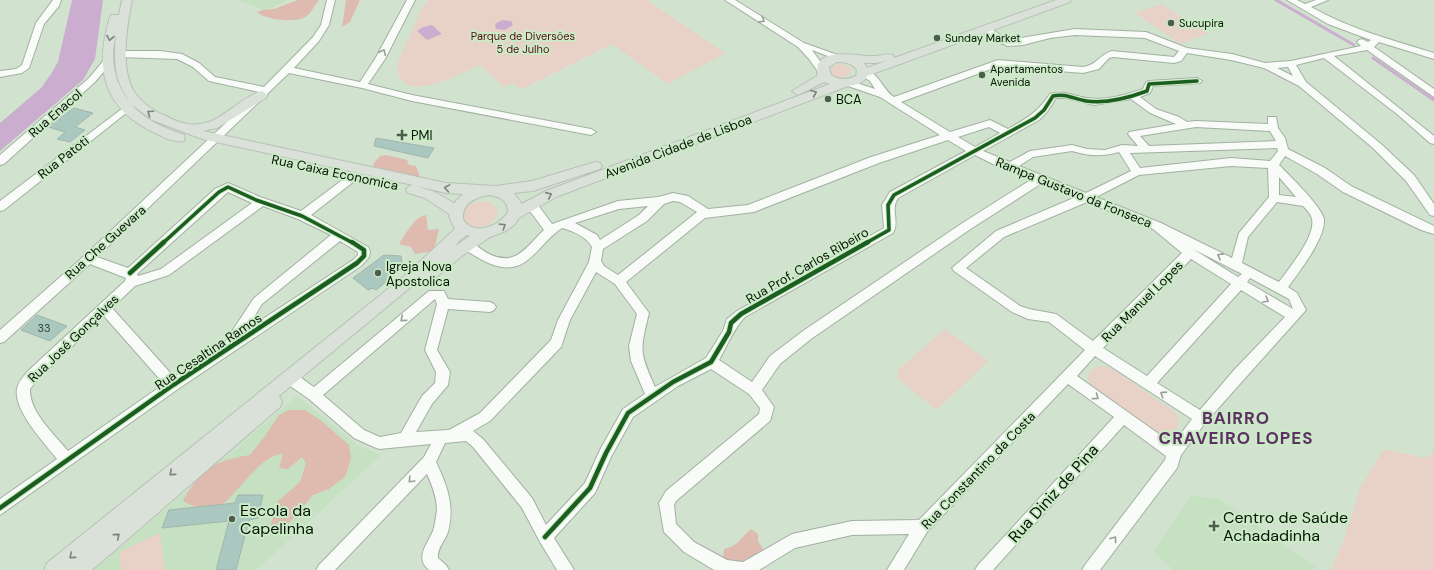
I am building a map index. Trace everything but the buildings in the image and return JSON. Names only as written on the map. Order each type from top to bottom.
[{"type":"main road","points":[[54,570],[292,380],[467,245],[486,233],[501,228],[512,219],[515,214],[516,207],[514,201],[504,193],[446,188],[162,132],[146,124],[127,108],[118,98],[112,86],[107,62],[118,0]]},
{"type":"main road","points":[[126,0],[122,20],[121,54],[123,80],[132,97],[156,117],[213,142]]},
{"type":"main road","points":[[845,59],[876,60],[887,57],[1044,0]]},
{"type":"main road","points":[[845,59],[861,66],[864,73],[1066,0]]},
{"type":"main road","name":"Avenida Cidade de Lisboa","points":[[491,191],[533,186],[579,172],[792,93],[822,78],[825,63],[835,59],[845,59]]},
{"type":"main road","points":[[823,72],[836,82],[846,83]]},
{"type":"main road","name":"Avenida Cidade de Lisboa","points":[[515,214],[551,194],[846,83],[856,82],[864,73]]},
{"type":"main road","points":[[185,130],[213,125],[264,93]]},
{"type":"main road","name":"Rua Caixa Economica","points":[[213,142],[430,194],[456,211]]},
{"type":"main road","points":[[486,233],[464,230],[456,219],[456,211],[467,197],[491,191]]},
{"type":"main road","points":[[77,570],[292,380],[409,280],[447,246],[455,236],[464,230]]},
{"type":"street","points":[[0,74],[19,71],[26,66],[40,23],[56,4],[57,0]]},
{"type":"street","name":"Rua Che Guevara","points":[[0,338],[88,259],[288,70],[321,31],[327,18],[331,0]]},
{"type":"street","points":[[362,85],[380,59],[411,0]]},
{"type":"street","points":[[729,0],[788,36],[815,50],[845,59]]},
{"type":"street","points":[[1291,0],[1344,28],[1376,40],[1434,56]]},
{"type":"street","points":[[1304,7],[1324,0]]},
{"type":"street","points":[[1344,28],[1434,94]]},
{"type":"street","points":[[986,29],[1001,40],[1008,43],[1023,42],[1059,34],[1115,33],[1146,35],[1185,50],[1232,57],[1265,66],[1302,84],[1382,151],[1410,178],[1434,212]]},
{"type":"street","points":[[788,36],[813,56],[823,72]]},
{"type":"street","points":[[1265,66],[1292,64],[1326,55],[1368,47],[1376,40]]},
{"type":"street","points":[[893,101],[998,63],[1083,70],[1096,68],[1102,63],[1106,56],[1112,54],[1174,60],[1178,59],[1185,50]]},
{"type":"street","points":[[121,54],[160,54],[179,56],[196,65],[212,79],[264,93]]},
{"type":"street","points":[[1326,55],[1400,112],[1434,141]]},
{"type":"street","name":"Rua Enacol","points":[[0,161],[92,80],[107,62]]},
{"type":"street","points":[[1292,64],[1302,84]]},
{"type":"street","points":[[288,70],[362,85],[412,98],[591,132]]},
{"type":"street","name":"Rampa Gustavo da Fonseca","points":[[864,73],[874,79],[883,95]]},
{"type":"street","points":[[976,152],[1035,118],[1044,110],[1053,96],[1066,95],[1087,101],[1126,99],[1146,91],[1149,84],[1159,82],[1198,81]]},
{"type":"street","name":"Rampa Gustavo da Fonseca","points":[[846,83],[883,95],[950,138],[976,152],[1009,167],[1156,226],[1190,253],[1239,285],[1293,316]]},
{"type":"street","points":[[1133,96],[1153,111],[1175,118],[1184,125]]},
{"type":"street","name":"Rua Patoti","points":[[0,207],[127,108]]},
{"type":"street","points":[[619,280],[700,215],[715,210],[739,211],[750,208],[875,160],[950,138],[990,123],[1008,133]]},
{"type":"street","points":[[1145,148],[1133,134],[1184,125],[1272,123],[1280,138],[1282,148],[1273,165],[1274,198],[1243,236],[1236,265]]},
{"type":"street","points":[[1009,167],[1030,154],[1072,148],[1087,152],[1105,153],[1122,148],[1282,148],[1321,171],[1347,189],[1434,230]]},
{"type":"street","points":[[1122,148],[1137,172]]},
{"type":"street","name":"Rua Prof. Carlos Ribeiro","points":[[545,537],[590,488],[606,453],[628,413],[674,382],[710,362],[729,332],[731,323],[741,314],[889,230],[888,204],[894,195],[976,152]]},
{"type":"street","points":[[1201,418],[1094,349],[1052,318],[1028,314],[1016,309],[958,268],[1000,234],[1064,208],[1137,172],[1231,162],[1273,165],[1294,187],[1305,202],[1315,212],[1318,218],[1317,226],[1303,258],[1281,288]]},
{"type":"street","points":[[302,216],[354,176]]},
{"type":"street","points":[[754,390],[775,360],[807,335],[965,227],[1040,179]]},
{"type":"street","name":"Rua José Gonçalves","points":[[68,460],[30,412],[23,398],[23,389],[33,376],[105,308],[130,278],[219,192],[228,187],[261,202]]},
{"type":"street","points":[[467,245],[485,257],[508,264],[520,259],[556,227],[618,204],[660,201],[672,196],[679,197],[706,213]]},
{"type":"street","points":[[1274,198],[1305,202]]},
{"type":"street","points":[[598,247],[643,218],[660,201]]},
{"type":"street","points":[[88,259],[130,278],[165,272],[261,202],[302,216],[338,236],[262,297],[252,308],[228,349]]},
{"type":"street","points":[[324,570],[429,462],[446,436],[485,417],[557,343],[564,320],[595,262],[598,247],[593,238],[583,231],[571,226],[556,227],[544,224],[531,204]]},
{"type":"street","points":[[1090,570],[1172,463],[1174,453],[1201,418],[1300,310],[1299,304],[1293,296],[1281,288],[1156,226]]},
{"type":"street","name":"Rua Cesaltina Ramos","points":[[0,508],[173,385],[357,263],[364,256],[364,250],[338,236]]},
{"type":"street","name":"Rua Manuel Lopes","points":[[1068,377],[1190,253]]},
{"type":"street","points":[[595,262],[600,269],[619,280],[643,313],[635,346],[637,361],[653,397]]},
{"type":"street","points":[[1148,384],[1239,285],[1249,272]]},
{"type":"street","points":[[314,395],[433,294],[440,294],[444,304],[430,350],[443,372],[441,385],[427,400],[405,439]]},
{"type":"street","points":[[444,304],[490,307]]},
{"type":"street","points":[[105,308],[173,385]]},
{"type":"street","points":[[710,362],[754,390],[767,407],[765,417],[671,496],[666,503],[669,527],[689,547],[725,568],[745,570],[792,541],[852,528],[922,527]]},
{"type":"street","points":[[1068,377],[1174,453]]},
{"type":"street","name":"Rua Constantino da Costa","points":[[895,570],[922,527],[1068,377]]},
{"type":"street","points":[[292,380],[314,395],[359,434],[379,443],[405,439],[468,435],[478,443],[527,503],[559,567]]},
{"type":"street","name":"Rua Diniz de Pina","points":[[983,570],[1123,416]]},
{"type":"street","points":[[429,462],[440,487],[444,509],[440,532],[430,552],[431,562],[441,570]]},
{"type":"shaded area","points":[[72,0],[103,0],[95,59],[83,80],[0,151],[0,123],[41,88],[58,62]]},
{"type":"shaded area","points":[[238,0],[287,0],[266,11]]},
{"type":"shaded area","points":[[298,0],[319,0],[309,14],[300,19],[273,19],[257,12],[274,9]]},
{"type":"shaded area","points":[[346,0],[360,0],[350,22],[342,27]]},
{"type":"shaded area","points":[[502,20],[511,21],[513,25],[505,30],[496,29],[495,24]]},
{"type":"shaded area","points":[[432,25],[442,34],[427,40],[417,31],[423,27]]},
{"type":"shaded area","points":[[386,155],[407,160],[409,165],[416,166],[421,180],[373,168],[374,163],[380,156]]},
{"type":"shaded area","points":[[426,215],[428,230],[439,229],[434,251],[415,254],[411,247],[399,244],[414,222]]},
{"type":"shaded area","name":"Escola da Capelinha","points":[[297,396],[359,446],[381,455],[263,564],[254,570],[94,570]]},
{"type":"shaded area","points":[[289,410],[305,410],[319,419],[349,445],[351,459],[345,477],[329,489],[313,495],[288,524],[274,532],[269,530],[278,501],[300,482],[306,463],[302,457],[288,469],[279,468],[283,454],[267,460],[251,474],[223,504],[195,507],[183,501],[195,481],[209,468],[227,460],[250,455],[279,415]]},
{"type":"shaded area","name":"Centro de Saúde Achadadinha","points":[[1191,496],[1219,499],[1316,566],[1313,570],[1174,570],[1161,560],[1154,552]]},
{"type":"shaded area","points":[[751,529],[758,534],[758,541],[763,549],[758,556],[747,565],[728,563],[723,556],[724,549],[737,543]]},
{"type":"green space","name":"Parque de Diversões 5 de Julho","points":[[428,0],[647,0],[725,53],[668,84],[612,44],[522,89],[513,83],[504,87],[480,65],[432,84],[419,86],[408,85],[400,78],[397,65],[421,10]]},
{"type":"green space","name":"Sucupira","points":[[1161,4],[1208,33],[1181,44],[1135,13]]},
{"type":"green space","points":[[842,64],[851,68],[850,75],[840,78],[831,74],[829,70],[832,66]]},
{"type":"green space","points":[[487,201],[495,206],[497,211],[496,217],[492,222],[478,227],[461,220],[462,212],[470,204]]},
{"type":"green space","points":[[945,329],[988,361],[937,410],[897,378],[899,369]]},
{"type":"green space","points":[[1105,366],[1114,370],[1177,414],[1179,424],[1177,429],[1170,437],[1157,436],[1094,392],[1087,377],[1094,369]]},
{"type":"green space","points":[[1384,449],[1425,458],[1434,452],[1434,570],[1331,570],[1346,534],[1360,488]]},
{"type":"green space","points":[[160,533],[165,570],[121,570],[119,552]]},
{"type":"waterway","points":[[1276,0],[1354,45]]},
{"type":"waterway","points":[[1373,58],[1434,100]]},
{"type":"cycle path","points":[[545,537],[590,488],[606,453],[628,413],[673,382],[711,362],[729,332],[731,323],[741,314],[889,230],[888,205],[894,195],[1035,118],[1044,110],[1053,96],[1066,95],[1087,101],[1110,101],[1147,91],[1149,84],[1159,82],[1197,81]]},
{"type":"cycle path","points":[[0,508],[173,385],[357,263],[364,256],[364,250],[342,236],[293,212],[246,196],[228,187],[219,192],[130,273]]},
{"type":"place","name":"Sucupira","points":[[1171,23]]},
{"type":"place","name":"Sunday Market","points":[[937,38]]},
{"type":"place","name":"Apartamentos Avenida","points":[[982,75]]},
{"type":"place","name":"BCA","points":[[828,99]]},
{"type":"place","name":"PMI","points":[[402,135]]},
{"type":"place","name":"Igreja Nova Apostolica","points":[[378,273]]},
{"type":"place","name":"Escola da Capelinha","points":[[232,519]]},
{"type":"place","name":"Centro de Saúde Achadadinha","points":[[1214,526]]},
{"type":"district","name":"BAIRRO CRAVEIRO LOPES","points":[[1236,428]]}]
